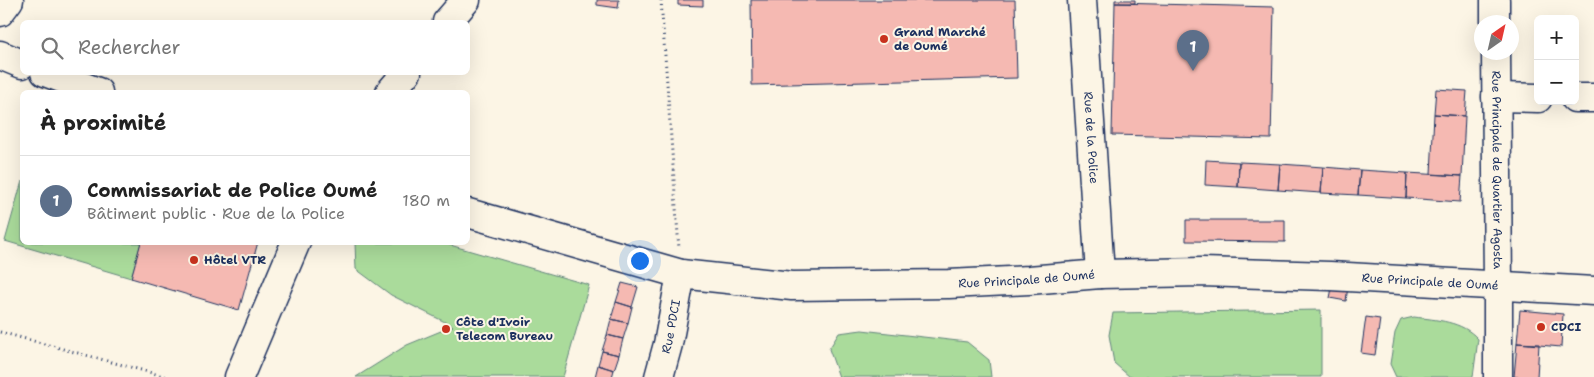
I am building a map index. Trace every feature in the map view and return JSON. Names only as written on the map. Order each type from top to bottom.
[{"type":"main road","points":[[0,12],[9,0]]},
{"type":"main road","points":[[449,20],[466,0]]},
{"type":"main road","name":"Rue de la Police","points":[[1082,0],[1100,274]]},
{"type":"main road","points":[[1495,0],[1495,15]]},
{"type":"main road","points":[[0,55],[20,63]]},
{"type":"main road","name":"Rue Principale de Quartier Agosta","points":[[1496,60],[1498,377]]},
{"type":"main road","points":[[53,75],[93,90]]},
{"type":"main road","points":[[392,90],[404,75]]},
{"type":"main road","points":[[1496,97],[1534,98]]},
{"type":"main road","points":[[1579,98],[1594,98]]},
{"type":"main road","name":"Rue Principale de Oumé","points":[[470,214],[681,274],[792,286],[885,286],[1011,281],[1100,274],[1202,272],[1330,276],[1594,291]]},
{"type":"main road","points":[[239,377],[295,245]]},
{"type":"main road","name":"Rue PDCI","points":[[658,377],[668,344],[681,274]]},
{"type":"path","points":[[661,0],[681,274]]},
{"type":"path","points":[[0,332],[167,377]]},
{"type":"green space","points":[[20,188],[20,245],[140,245],[131,278],[5,241]]},
{"type":"green space","points":[[355,245],[450,245],[589,285],[563,377],[356,377],[407,345],[453,326],[391,295],[356,269]]},
{"type":"green space","points":[[1321,310],[1321,377],[1130,377],[1114,363],[1109,335],[1113,313]]},
{"type":"green space","points":[[1414,317],[1449,322],[1464,328],[1478,339],[1473,377],[1396,377],[1390,364],[1395,333],[1401,320]]},
{"type":"green space","points":[[862,330],[967,342],[989,360],[991,377],[839,377],[829,349],[839,333]]},
{"type":"building","points":[[597,0],[619,0],[618,8],[597,5]]},
{"type":"building","points":[[678,0],[703,0],[703,6],[678,5]]},
{"type":"building","name":"Grand Marché de Oumé","points":[[751,0],[1015,0],[1017,78],[752,85]]},
{"type":"building","points":[[1115,0],[1135,0],[1135,3],[1115,3]]},
{"type":"building","points":[[1115,3],[1274,7],[1271,139],[1112,135]]},
{"type":"building","points":[[1436,89],[1467,91],[1465,116],[1434,114]]},
{"type":"building","points":[[1434,114],[1465,116],[1462,176],[1431,174]]},
{"type":"building","points":[[1206,160],[1239,162],[1238,187],[1205,185]]},
{"type":"building","points":[[1239,162],[1280,164],[1278,190],[1238,187]]},
{"type":"building","points":[[1280,164],[1323,167],[1321,193],[1278,190]]},
{"type":"building","points":[[1323,167],[1360,170],[1358,195],[1321,193]]},
{"type":"building","points":[[1360,170],[1407,173],[1406,198],[1358,195]]},
{"type":"building","points":[[1407,173],[1462,176],[1460,202],[1406,198]]},
{"type":"building","points":[[1186,220],[1285,220],[1285,242],[1186,241]]},
{"type":"building","name":"Hôtel VTR","points":[[140,245],[257,245],[239,310],[131,278]]},
{"type":"building","points":[[622,283],[638,287],[632,307],[616,302]]},
{"type":"building","points":[[1333,283],[1348,286],[1346,301],[1330,298]]},
{"type":"building","points":[[616,302],[632,307],[628,323],[611,319]]},
{"type":"building","points":[[1520,310],[1563,314],[1561,347],[1517,343]]},
{"type":"building","points":[[1366,317],[1380,319],[1375,355],[1361,353]]},
{"type":"building","points":[[611,319],[628,323],[623,339],[607,335]]},
{"type":"building","points":[[607,335],[623,339],[619,355],[602,351]]},
{"type":"building","points":[[1517,343],[1539,344],[1537,377],[1514,377]]},
{"type":"building","points":[[602,351],[619,355],[614,370],[598,365]]},
{"type":"building","points":[[598,365],[614,370],[612,377],[595,377]]},
{"type":"place","name":"Grand Marché de Oumé","points":[[884,39]]},
{"type":"place","name":"Commissariat de Police Oumé","points":[[1193,71]]},
{"type":"place","name":"Hôtel VTR","points":[[194,260]]},
{"type":"place","name":"CDCI","points":[[1541,327]]},
{"type":"place","name":"Côte d'Ivoir Telecom Bureau","points":[[446,329]]}]
